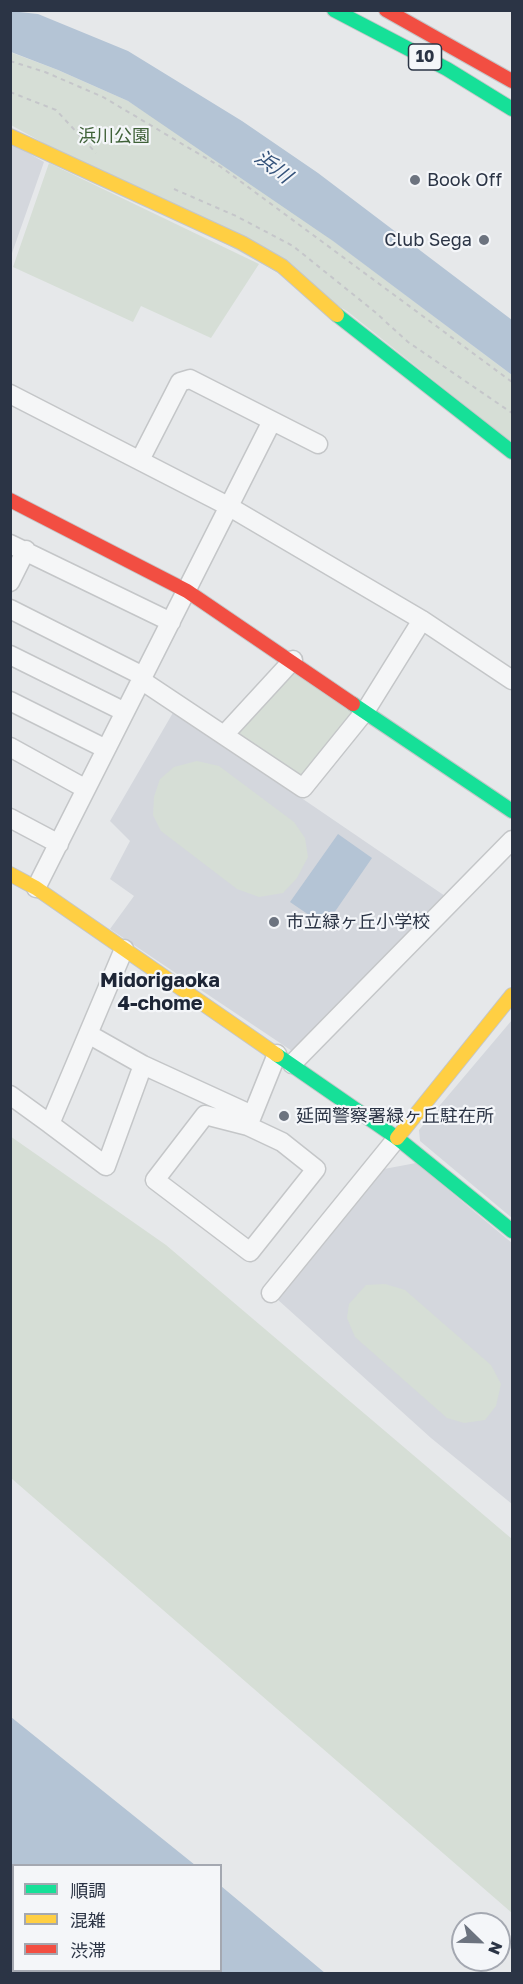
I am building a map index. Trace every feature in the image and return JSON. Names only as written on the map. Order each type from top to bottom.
[{"type":"main road","name":"10","points":[[334,10],[447,69],[513,109]]},
{"type":"main road","name":"10","points":[[386,10],[513,81]]},
{"type":"main road","points":[[10,136],[242,243],[282,266],[341,318],[513,452]]},
{"type":"main road","points":[[10,500],[187,591],[513,811]]},
{"type":"main road","points":[[10,874],[36,888],[397,1138],[513,1231]]},
{"type":"main road","points":[[397,1138],[513,995]]},
{"type":"street","points":[[140,460],[180,382],[190,379],[318,444]]},
{"type":"street","points":[[10,394],[228,506],[422,620],[513,680]]},
{"type":"street","points":[[36,888],[272,421]]},
{"type":"street","points":[[10,582],[18,547],[171,622]]},
{"type":"street","points":[[10,609],[142,678],[303,788],[366,710],[422,620]]},
{"type":"street","points":[[10,655],[125,712]]},
{"type":"street","points":[[224,735],[292,660]]},
{"type":"street","points":[[10,701],[106,749]]},
{"type":"street","points":[[10,747],[86,789]]},
{"type":"street","points":[[10,818],[58,844]]},
{"type":"street","points":[[250,1120],[285,1059],[513,840]]},
{"type":"street","points":[[50,1124],[90,1035],[124,949]]},
{"type":"street","points":[[90,1035],[250,1120],[316,1169],[250,1252],[155,1180],[204,1115],[250,1120]]},
{"type":"street","points":[[10,1095],[106,1166],[143,1065]]},
{"type":"street","points":[[271,1293],[397,1138]]},
{"type":"path","points":[[10,61],[45,72],[104,97],[221,167],[513,382]]},
{"type":"path","points":[[10,92],[56,110],[100,157]]},
{"type":"path","points":[[165,185],[219,208],[293,246],[375,312],[408,342],[513,413]]},
{"type":"shaded area","points":[[11,143],[44,162],[11,256]]},
{"type":"shaded area","points":[[174,711],[445,896],[295,1053],[110,929],[134,896],[110,879],[130,841],[110,821]]},
{"type":"shaded area","points":[[512,1020],[512,1218],[420,1141],[419,1130]]},
{"type":"shaded area","points":[[416,1163],[512,1243],[512,1504],[431,1438],[277,1299],[384,1169]]},
{"type":"green space","name":"浜川公園","points":[[10,52],[128,101],[251,179],[512,375],[512,443],[347,311],[11,125]]},
{"type":"green space","points":[[49,163],[259,264],[211,338],[141,306],[133,322],[13,267]]},
{"type":"green space","points":[[292,666],[358,710],[303,779],[232,732]]},
{"type":"green space","points":[[197,761],[219,766],[294,822],[305,838],[308,857],[297,878],[283,893],[259,897],[237,889],[161,831],[153,815],[154,797],[160,779],[174,767]]},
{"type":"green space","points":[[10,1136],[166,1245],[512,1539],[512,1913],[511,1912],[11,1478]]},
{"type":"green space","points":[[385,1284],[405,1290],[491,1365],[501,1384],[496,1406],[485,1420],[464,1423],[447,1418],[355,1337],[347,1318],[349,1304],[366,1285]]},
{"type":"water","name":"浜川","points":[[10,11],[38,14],[128,51],[242,121],[318,173],[512,320],[512,375],[333,241],[128,101],[11,52]]},
{"type":"water","points":[[338,834],[372,858],[325,926],[290,902]]},
{"type":"water","points":[[11,1717],[194,1864],[12,1864],[12,1972],[222,1972],[222,1887],[325,1973],[11,1973]]},
{"type":"traffic: fast","points":[[334,10],[447,69],[512,109]]},
{"type":"traffic: fast","points":[[337,315],[512,452]]},
{"type":"traffic: fast","points":[[353,704],[512,811]]},
{"type":"traffic: fast","points":[[277,1055],[397,1138],[512,1231]]},
{"type":"traffic: slow","points":[[10,136],[242,243],[282,266],[337,315]]},
{"type":"traffic: slow","points":[[10,874],[36,888],[277,1055]]},
{"type":"traffic: slow","points":[[397,1138],[512,995]]},
{"type":"traffic: jam","points":[[386,10],[512,81]]},
{"type":"traffic: jam","points":[[10,500],[187,591],[353,704]]},
{"type":"place","name":"Book Off","points":[[415,180]]},
{"type":"place","name":"Club Sega","points":[[484,240]]},
{"type":"place","name":"市立緑ヶ丘小学校","points":[[274,922]]},
{"type":"place","name":"延岡警察署緑ヶ丘駐在所","points":[[284,1116]]},
{"type":"district","name":"Midorigaoka 4-chome","points":[[160,992]]}]
